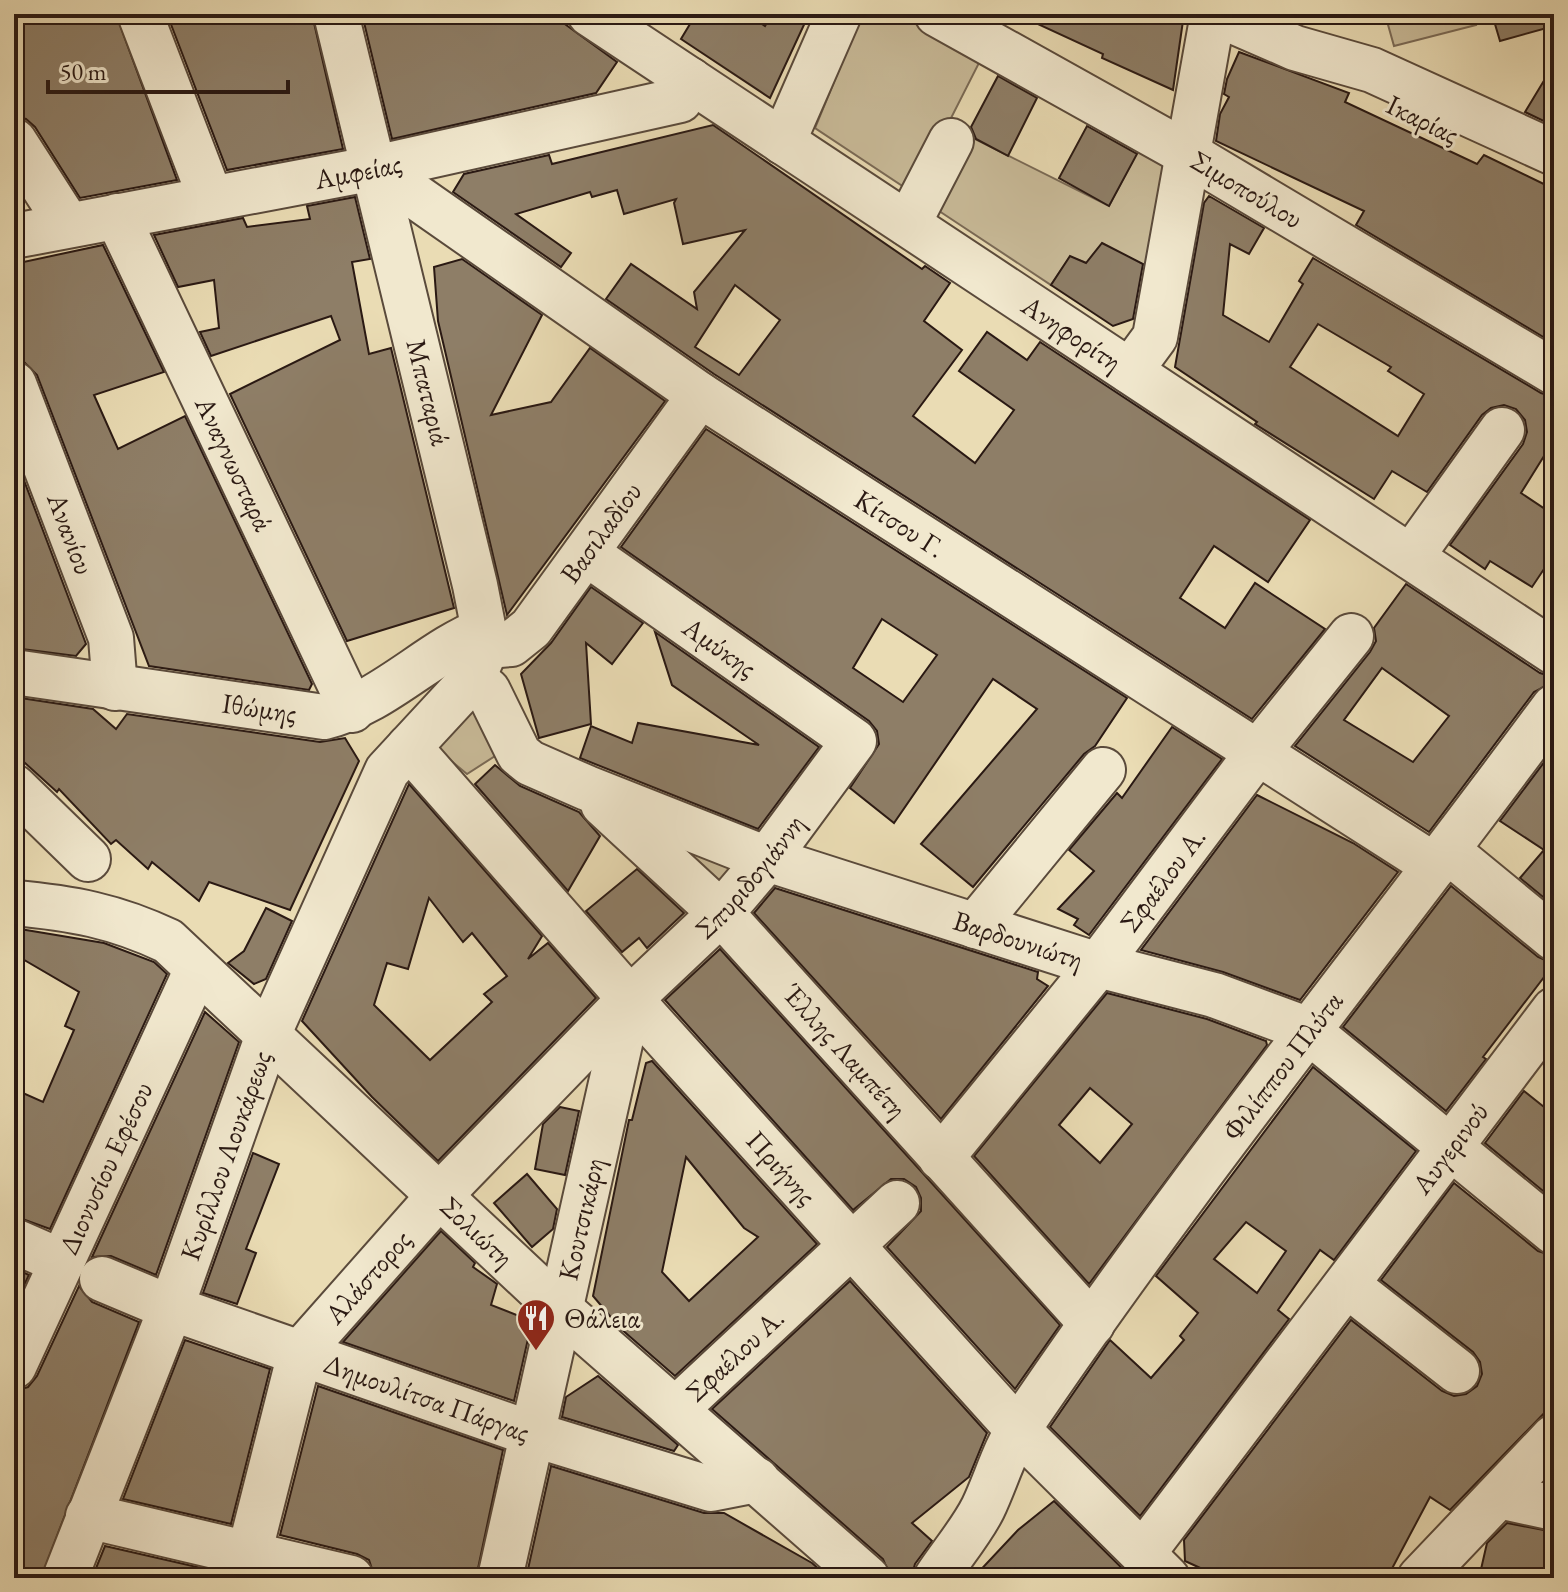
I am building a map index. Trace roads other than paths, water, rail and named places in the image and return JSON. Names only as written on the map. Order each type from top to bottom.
[{"type":"street","points":[[140,14],[211,199]]},
{"type":"street","name":"Μπαταριά","points":[[336,14],[375,168],[481,651]]},
{"type":"street","name":"Ανηφορίτη","points":[[590,14],[1554,652]]},
{"type":"street","points":[[783,142],[839,14]]},
{"type":"street","name":"Σιμοπούλου","points":[[937,14],[1008,31],[1188,154],[1554,372]]},
{"type":"street","points":[[1130,371],[1155,337],[1215,14]]},
{"type":"street","name":"Ικαρίας","points":[[1215,14],[1295,48],[1372,70],[1554,153]]},
{"type":"street","name":"Ικαρίας","points":[[1295,48],[1357,87],[1554,185]]},
{"type":"street","name":"Αμφείας","points":[[14,236],[375,168],[680,100],[690,80]]},
{"type":"street","points":[[14,141],[68,225]]},
{"type":"street","points":[[908,224],[951,141]]},
{"type":"street","name":"Κίτσου Γ.","points":[[375,168],[700,395],[1258,752],[1442,858],[1554,938]]},
{"type":"street","name":"Αναγνωσταρά","points":[[117,216],[352,710]]},
{"type":"street","name":"Ανανίου","points":[[14,384],[111,638],[115,688]]},
{"type":"street","name":"Βασιλαδίου","points":[[481,651],[511,644],[531,628],[700,395]]},
{"type":"street","points":[[1411,557],[1502,430]]},
{"type":"street","name":"Αμύκης","points":[[586,553],[854,741]]},
{"type":"street","name":"Σφαέλου Α.","points":[[941,1158],[1098,965],[1258,752],[1351,636]]},
{"type":"street","name":"Ιθώμης","points":[[14,672],[324,717],[352,710],[460,640],[481,651]]},
{"type":"street","points":[[409,747],[481,651]]},
{"type":"street","name":"Βαρδουνιώτη","points":[[481,651],[488,691],[519,754],[530,763],[767,859],[1098,965],[1214,995],[1306,1029],[1554,1232]]},
{"type":"street","name":"Φιλίππου Πλύτα","points":[[936,1578],[981,1511],[1018,1430],[1092,1324],[1306,1029],[1442,858],[1554,707]]},
{"type":"street","name":"Σπυριδογιάννη","points":[[630,999],[721,913],[767,859],[854,741]]},
{"type":"street","name":"Πριήνης","points":[[409,747],[630,999],[1018,1430],[1155,1566]]},
{"type":"street","name":"Κυρίλλου Λουκάρεως","points":[[65,1578],[171,1308],[268,1035],[387,771],[409,747]]},
{"type":"street","points":[[975,926],[1103,770]]},
{"type":"street","points":[[14,787],[88,859]]},
{"type":"street","name":"Έλλης Λαμπέτη","points":[[587,788],[721,913],[1092,1324]]},
{"type":"street","name":"Σολιώτη","points":[[14,903],[71,908],[124,921],[182,955],[560,1309],[867,1578]]},
{"type":"street","name":"Διονυσίου Εφέσου","points":[[14,1366],[62,1262],[182,955]]},
{"type":"street","name":"Αλάστορος","points":[[246,1567],[300,1353],[438,1197],[630,999]]},
{"type":"street","name":"Κουτσικάρη","points":[[500,1578],[630,999]]},
{"type":"street","name":"Αυγερινού","points":[[1155,1566],[1347,1285],[1447,1147],[1554,1010]]},
{"type":"street","name":"Σφαέλου Α.","points":[[676,1409],[897,1203]]},
{"type":"street","points":[[14,1241],[62,1262]]},
{"type":"street","name":"Δημουλίτσα Πάργας","points":[[102,1279],[171,1308],[532,1434],[711,1489],[757,1480]]},
{"type":"street","points":[[1347,1285],[1457,1371]]},
{"type":"street","points":[[1420,1578],[1554,1437]]},
{"type":"street","points":[[1499,1496],[1554,1508]]},
{"type":"street","points":[[88,1516],[246,1567],[351,1578]]},
{"type":"place","name":"Θάλεια","points":[[536,1352]]}]
